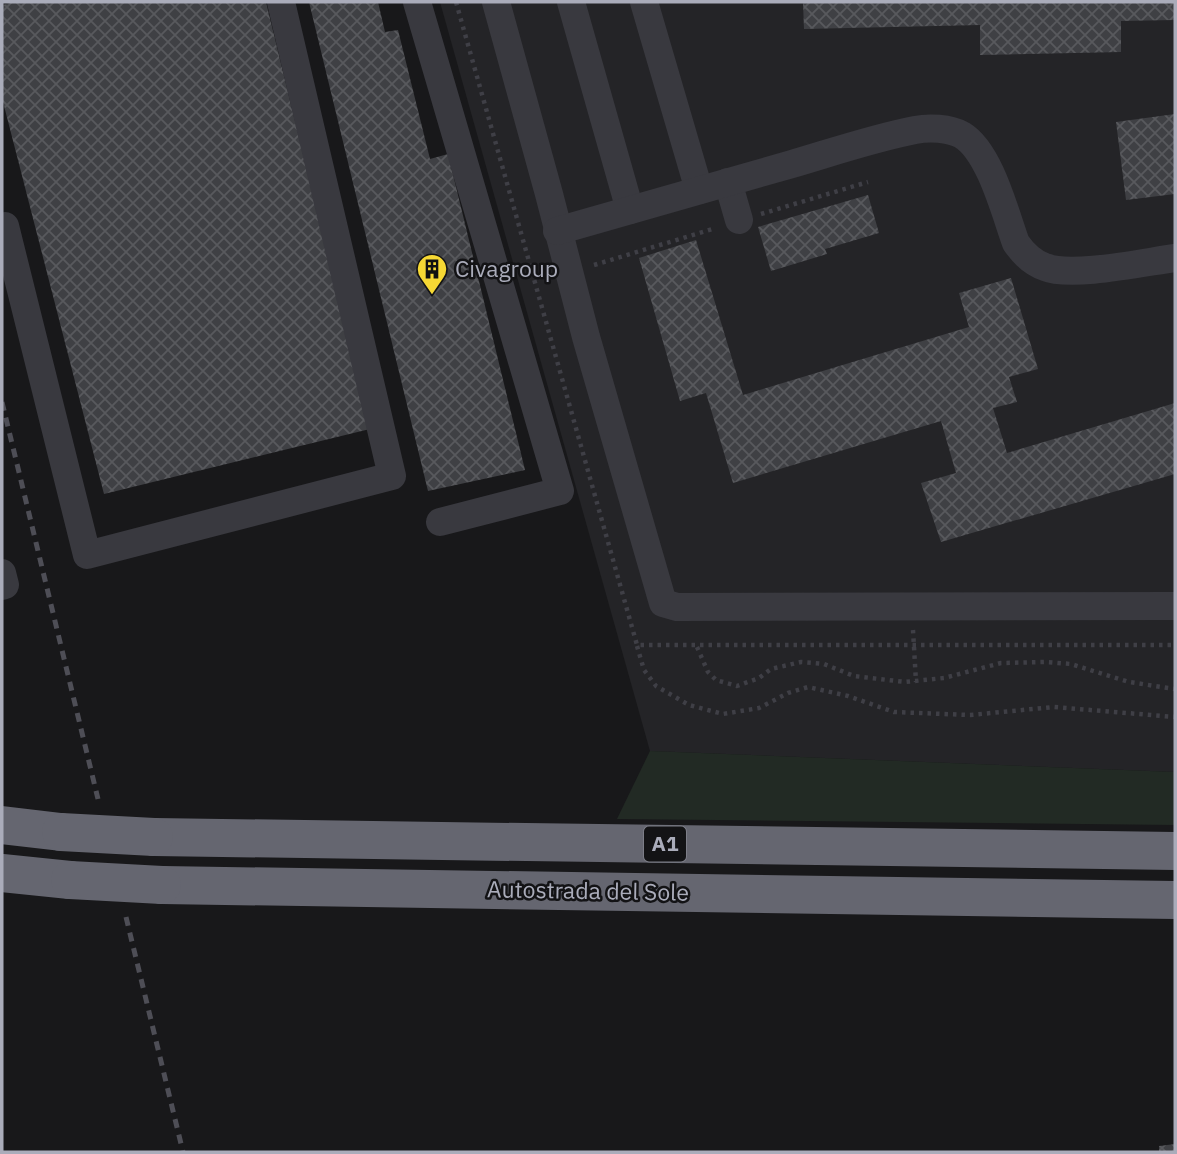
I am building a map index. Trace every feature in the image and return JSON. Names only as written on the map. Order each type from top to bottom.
[{"type":"highway","name":"Autostrada del Sole","points":[[2,825],[61,832],[154,837],[1175,851]]},
{"type":"highway","name":"Autostrada del Sole","points":[[2,873],[162,885],[1175,900]]},
{"type":"lane","points":[[5,226],[87,555],[392,476],[281,2]]},
{"type":"lane","points":[[417,2],[560,491],[440,522]]},
{"type":"lane","points":[[496,2],[568,272],[663,603],[677,607],[1175,606]]},
{"type":"lane","points":[[571,2],[630,210]]},
{"type":"lane","points":[[644,2],[699,190]]},
{"type":"lane","points":[[557,231],[917,130],[951,131],[963,136],[986,164],[1016,243],[1023,253],[1046,268],[1075,270],[1175,258]]},
{"type":"lane","points":[[727,182],[739,220]]},
{"type":"lane","points":[[2,573],[5,585],[2,586]]},
{"type":"path","points":[[456,2],[644,670],[656,686],[689,705],[723,714],[760,708],[788,693],[808,687],[848,696],[894,712],[970,715],[1054,707],[1175,717]]},
{"type":"path","points":[[535,283],[868,182]]},
{"type":"path","points":[[913,607],[916,682]]},
{"type":"path","points":[[637,645],[1175,645]]},
{"type":"path","points":[[696,646],[708,672],[716,680],[737,686],[760,678],[771,669],[801,662],[824,664],[854,676],[916,682],[944,678],[1001,663],[1045,662],[1071,664],[1129,682],[1175,689]]},
{"type":"shaded area","points":[[440,2],[1175,2],[1175,772],[650,751]]},
{"type":"shaded area","points":[[650,751],[1175,772],[1175,825],[617,819]]},
{"type":"building","points":[[15,2],[266,2],[370,429],[104,494],[2,98],[2,5]]},
{"type":"building","name":"Civagroup","points":[[309,2],[378,2],[385,32],[398,30],[430,159],[448,154],[525,470],[428,491]]},
{"type":"building","points":[[803,2],[1175,2],[1175,20],[1121,21],[1121,52],[980,55],[980,25],[804,29]]},
{"type":"building","points":[[1175,114],[1175,194],[1126,200],[1116,122]]},
{"type":"building","points":[[868,195],[879,233],[825,249],[827,254],[771,271],[758,227]]},
{"type":"building","points":[[696,240],[743,395],[969,327],[959,293],[1011,278],[1038,369],[1009,377],[1017,402],[993,408],[1007,453],[1175,403],[1175,474],[941,542],[921,483],[956,473],[941,421],[733,483],[706,393],[680,401],[639,258]]},
{"type":"building","points":[[1175,1144],[1175,1152],[1159,1152],[1159,1146]]},
{"type":"railway","points":[[2,402],[98,799]]},
{"type":"railway","points":[[126,917],[183,1152]]},
{"type":"place","name":"Civagroup","points":[[432,296]]}]
